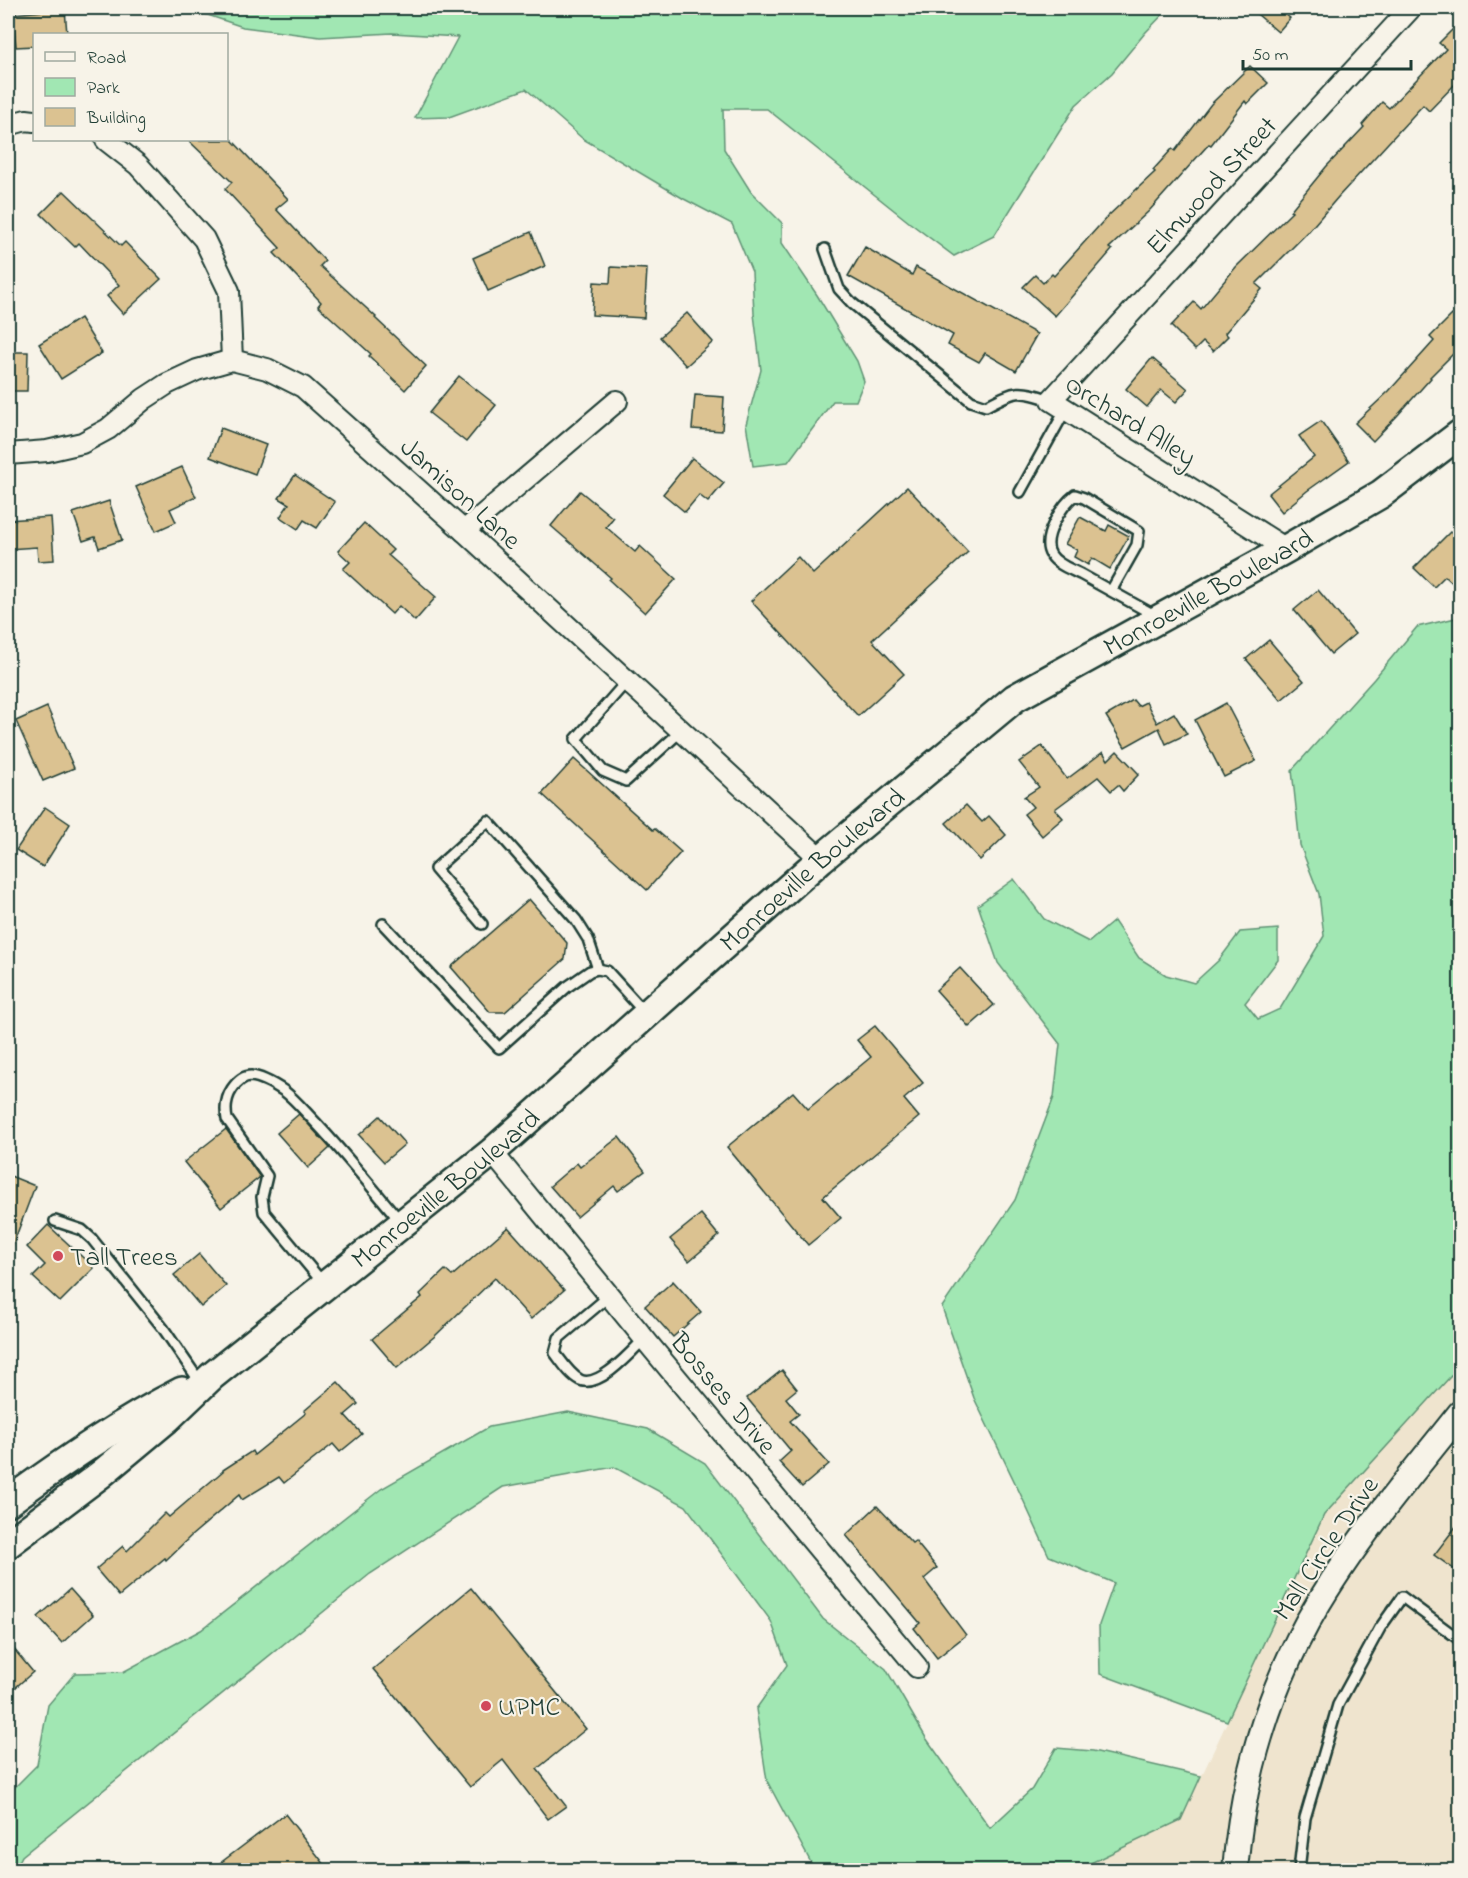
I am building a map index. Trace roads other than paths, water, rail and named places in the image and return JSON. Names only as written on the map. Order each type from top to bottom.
[{"type":"main road","name":"Monroeville Boulevard","points":[[8,1544],[101,1474],[167,1419],[206,1379],[492,1152],[822,859],[1015,698],[1381,494],[1461,434]]},
{"type":"main road","name":"Monroeville Boulevard","points":[[8,1502],[96,1442],[161,1402],[206,1379]]},
{"type":"street","name":"Elmwood Street","points":[[1059,404],[1411,8]]},
{"type":"street","points":[[8,125],[26,120],[33,121]]},
{"type":"street","points":[[8,454],[47,451],[82,443],[108,429],[144,399],[167,384],[197,370],[232,360],[229,291],[204,239],[138,165],[107,141]]},
{"type":"street","name":"Jamison Lane","points":[[232,360],[267,369],[303,387],[822,859]]},
{"type":"street","points":[[464,531],[617,401]]},
{"type":"street","name":"Orchard Alley","points":[[1059,404],[1286,549]]},
{"type":"street","name":"Bosses Drive","points":[[492,1152],[917,1667]]},
{"type":"street","name":"Mall Circle Drive","points":[[1235,1870],[1243,1803],[1251,1764],[1291,1654],[1330,1585],[1461,1413]]},
{"type":"lane","name":"Orchard Alley","points":[[825,249],[838,289],[971,401],[986,406],[1015,392],[1028,392],[1059,404]]},
{"type":"lane","points":[[1020,492],[1059,404]]},
{"type":"lane","points":[[1111,591],[1137,545],[1139,531],[1075,495],[1050,530],[1047,542],[1050,555],[1058,562],[1111,591],[1161,618]]},
{"type":"lane","points":[[627,681],[576,739],[603,771],[626,781],[681,731]]},
{"type":"lane","points":[[482,924],[435,869],[488,821],[576,920],[588,939],[598,969]]},
{"type":"lane","points":[[383,924],[499,1048],[567,987],[590,971],[598,969],[607,971],[613,976],[646,1015]]},
{"type":"lane","points":[[325,1286],[264,1212],[262,1204],[267,1179],[265,1173],[227,1119],[225,1110],[227,1098],[232,1088],[243,1078],[249,1076],[274,1084],[286,1093],[335,1143],[402,1224]]},
{"type":"lane","points":[[55,1221],[81,1230],[92,1239],[206,1379]]},
{"type":"lane","points":[[609,1296],[559,1338],[555,1353],[576,1377],[584,1382],[591,1381],[604,1376],[644,1339]]},
{"type":"lane","points":[[1299,1870],[1305,1818],[1338,1705],[1380,1628],[1402,1597],[1461,1640]]},
{"type":"place","name":"Tall Trees","points":[[58,1256]]},
{"type":"place","name":"UPMC","points":[[486,1706]]}]
